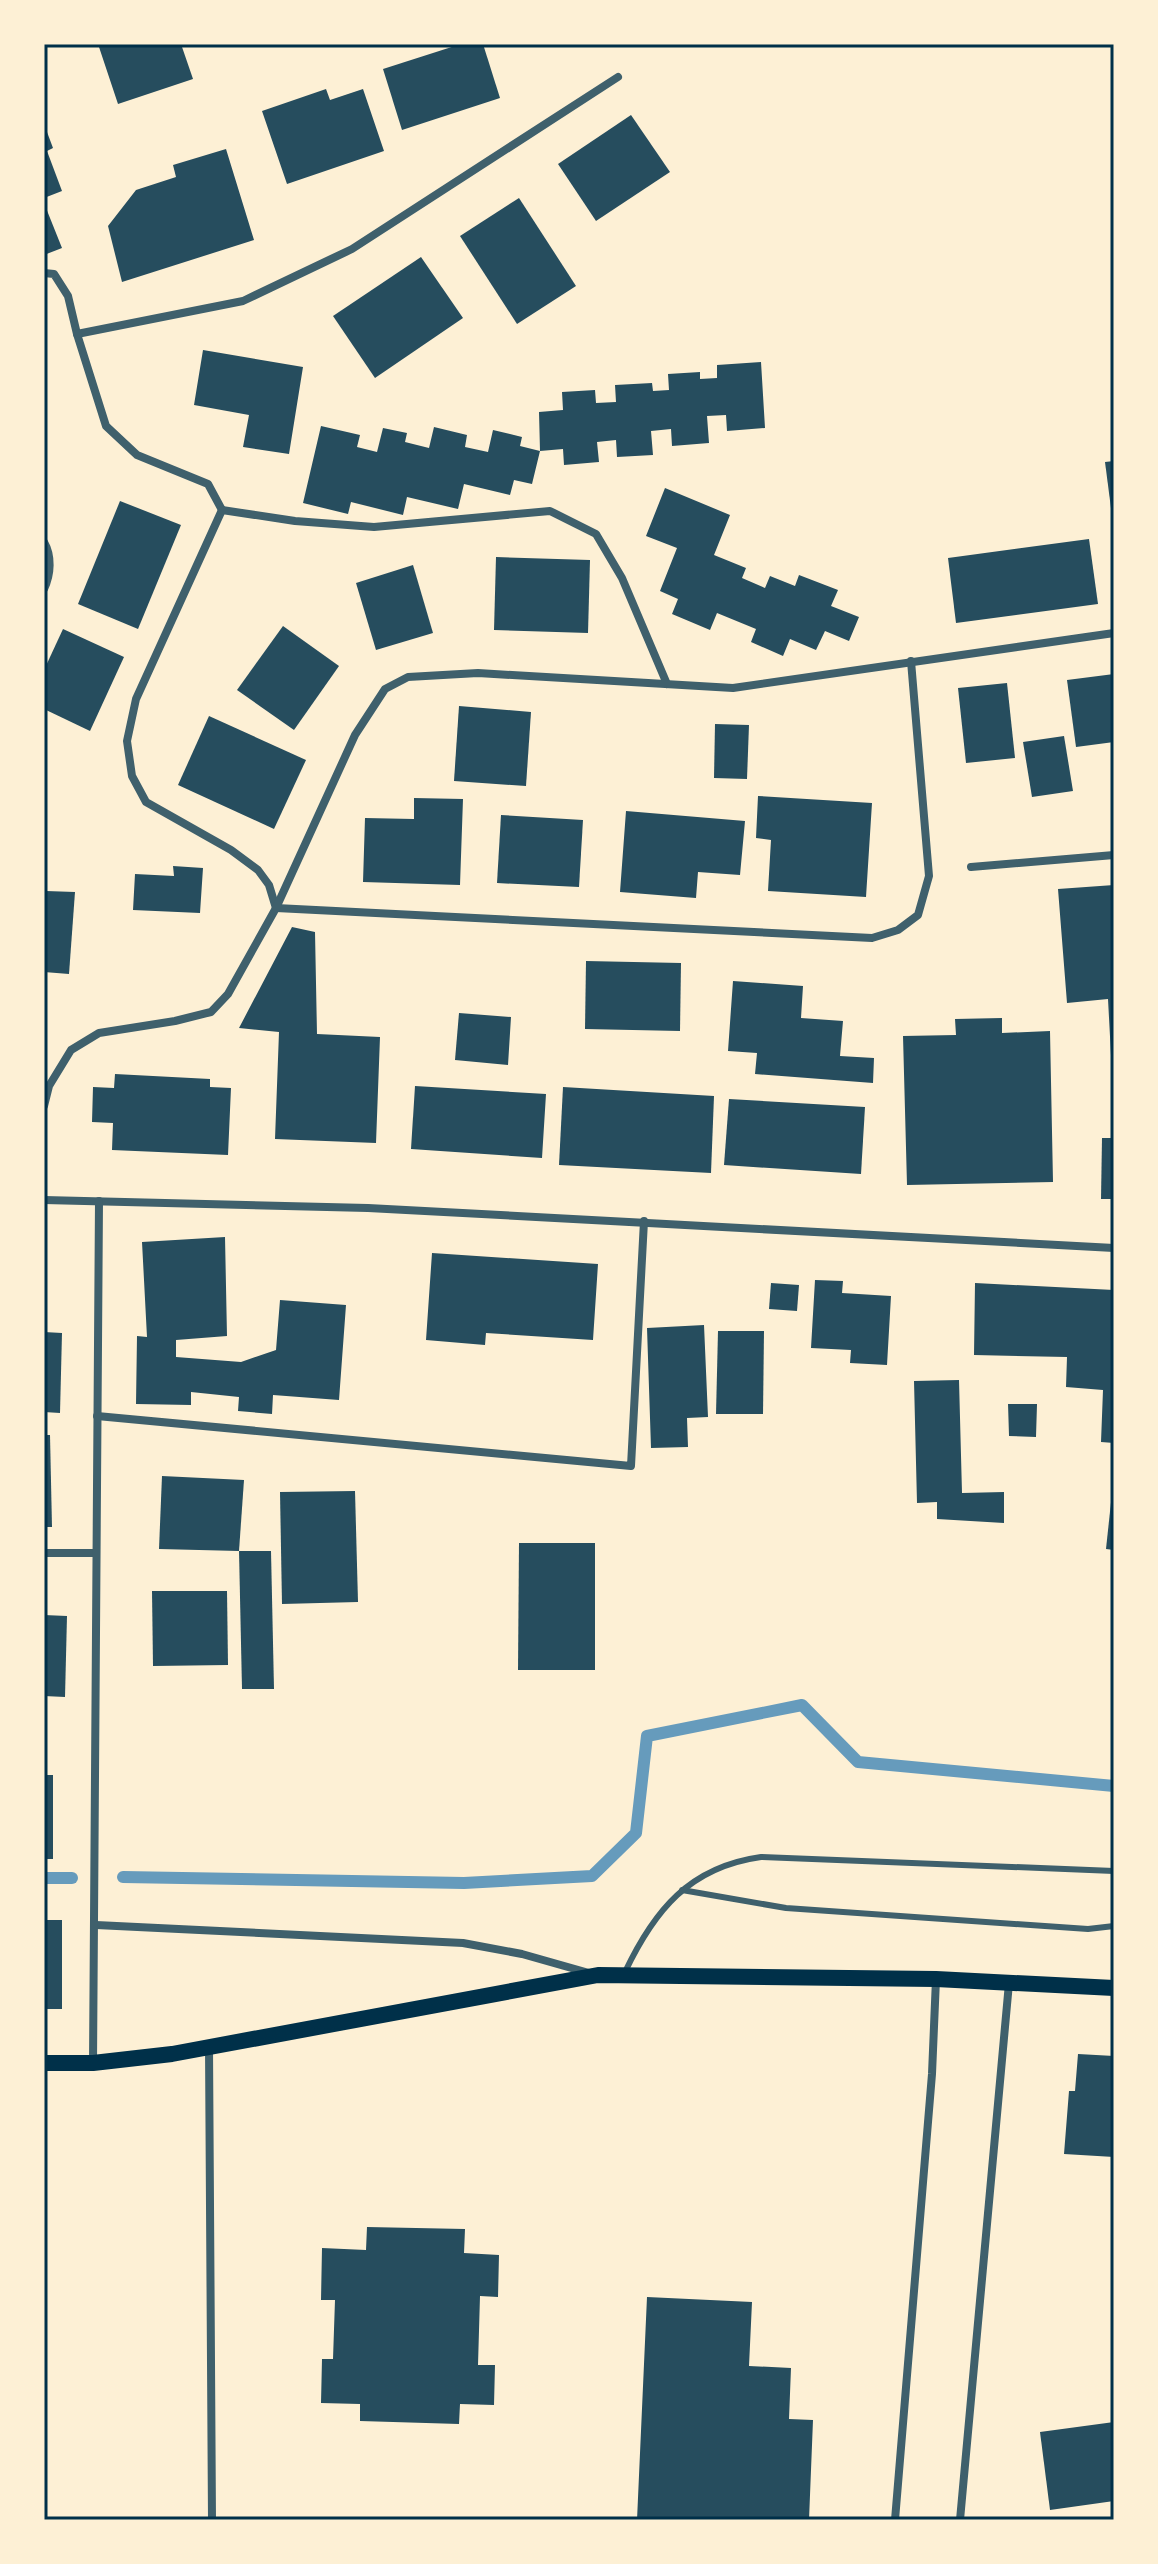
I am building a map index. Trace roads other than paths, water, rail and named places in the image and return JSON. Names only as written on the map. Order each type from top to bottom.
[{"type":"main road","points":[[44,2063],[93,2063],[172,2054],[598,1975],[936,1979],[1114,1988]]},
{"type":"street","points":[[77,334],[243,301],[352,249],[618,77]]},
{"type":"street","points":[[44,273],[54,274],[68,296],[106,426],[137,455],[208,484],[222,510]]},
{"type":"street","points":[[222,510],[295,521],[374,527],[550,511],[596,534],[622,578],[667,684]]},
{"type":"street","points":[[222,510],[136,699],[127,741],[132,776],[146,802],[231,850],[258,870],[269,885],[276,908]]},
{"type":"street","points":[[44,542],[50,553],[44,589]]},
{"type":"street","points":[[44,1106],[49,1086],[71,1050],[99,1033],[211,1012],[228,994],[276,908],[355,735],[385,689],[408,677],[478,673],[733,688],[1114,633]]},
{"type":"street","points":[[276,908],[872,938],[898,930],[918,915],[929,876],[911,661]]},
{"type":"street","points":[[971,867],[1114,855]]},
{"type":"street","points":[[44,1200],[368,1208],[1114,1248]]},
{"type":"street","points":[[93,2063],[99,1201]]},
{"type":"street","points":[[97,1416],[631,1466],[644,1221]]},
{"type":"street","points":[[44,1553],[96,1553]]},
{"type":"street","points":[[96,1925],[463,1943],[522,1954],[598,1975]]},
{"type":"street","points":[[895,2520],[931,2090],[936,1979]]},
{"type":"street","points":[[960,2520],[1009,1983]]},
{"type":"street","points":[[209,2047],[212,2520]]},
{"type":"lane","points":[[625,1974],[641,1938],[657,1915],[682,1890],[733,1864],[761,1857],[1114,1871]]},
{"type":"lane","points":[[682,1890],[786,1908],[1088,1929],[1114,1926]]},
{"type":"waterway","points":[[123,1877],[464,1883],[592,1876],[636,1833],[647,1736],[802,1705],[858,1762],[1114,1786]]},
{"type":"waterway","points":[[44,1878],[72,1878]]}]
